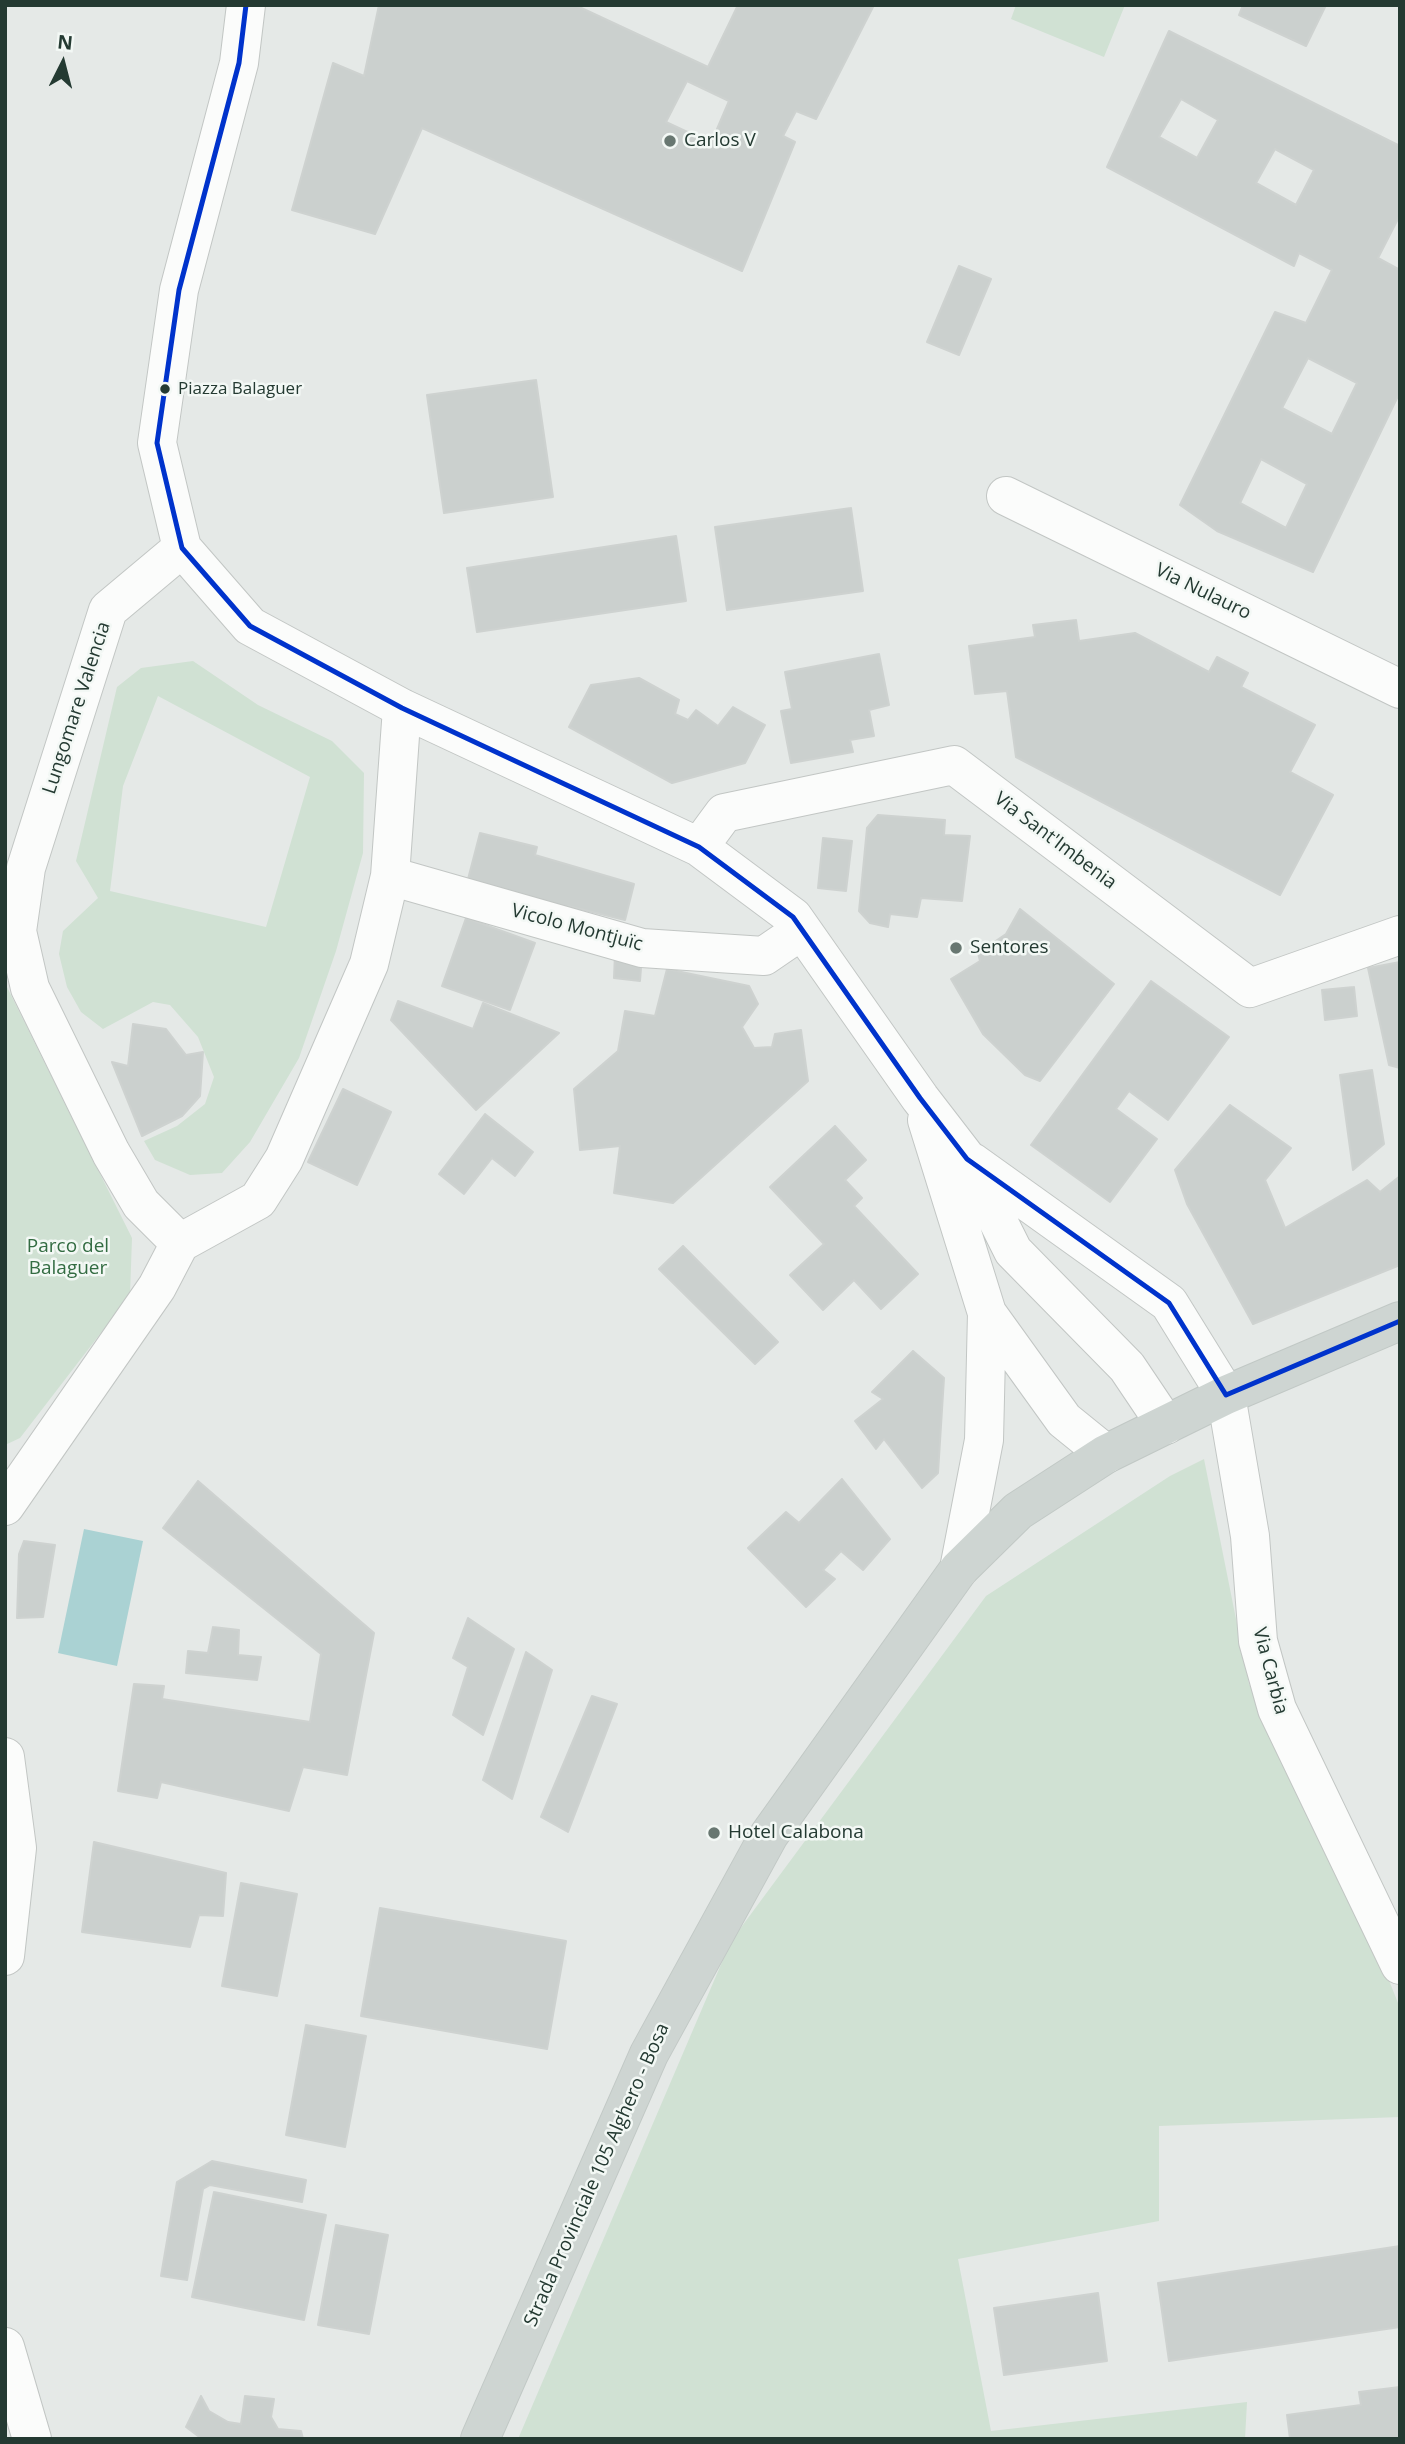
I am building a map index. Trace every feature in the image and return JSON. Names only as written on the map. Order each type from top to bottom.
[{"type":"main road","name":"Strada Provinciale 105 Alghero - Bosa","points":[[480,2439],[649,2053],[749,1871],[769,1835],[959,1569],[1017,1511],[1106,1454],[1226,1395],[1400,1321]]},
{"type":"street","points":[[246,5],[239,63],[179,290],[157,443],[182,548],[250,626],[402,708],[699,847],[793,917],[920,1098],[967,1159],[1013,1251],[1127,1367],[1166,1425]]},
{"type":"street","name":"Via Nulauro","points":[[1006,496],[1400,689]]},
{"type":"street","name":"Lungomare Valencia","points":[[180,1243],[141,1204],[111,1153],[30,988],[18,931],[26,868],[108,610],[182,548]]},
{"type":"street","points":[[5,1506],[157,1287],[180,1243],[258,1200],[284,1159],[369,964],[390,876],[402,708]]},
{"type":"street","name":"Via Sant'Imbenia","points":[[699,847],[724,813],[954,765],[1250,988],[1400,935]]},
{"type":"street","name":"Vicolo Montjuïc","points":[[390,876],[642,948],[764,956],[802,930]]},
{"type":"street","points":[[920,1098],[987,1313],[1063,1420],[1106,1454]]},
{"type":"street","points":[[967,1159],[1169,1303],[1226,1395]]},
{"type":"street","points":[[959,1569],[984,1440],[987,1313]]},
{"type":"street","name":"Via Carbia","points":[[1226,1395],[1250,1536],[1258,1641],[1277,1709],[1400,1965]]},
{"type":"street","points":[[5,1757],[17,1848],[5,1956]]},
{"type":"street","points":[[5,2347],[32,2439]]},
{"type":"green space","points":[[1016,5],[1125,5],[1104,57],[1011,19]]},
{"type":"green space","points":[[193,661],[258,705],[332,741],[364,773],[363,853],[336,951],[299,1058],[250,1142],[222,1173],[190,1175],[155,1160],[144,1141],[177,1126],[205,1104],[214,1077],[198,1037],[170,1005],[153,1002],[103,1029],[81,1012],[67,987],[59,954],[63,931],[98,898],[76,861],[117,687],[141,668]],"holes":[[[158,696],[310,777],[266,927],[110,891],[123,786]]]},
{"type":"green space","name":"Parco del Balaguer","points":[[5,983],[132,1238],[130,1295],[20,1438],[5,1445]]},
{"type":"green space","points":[[1204,1459],[1249,1684],[1317,1800],[1400,2008],[1400,2117],[1159,2126],[1159,2221],[958,2259],[991,2431],[1247,2402],[1245,2439],[518,2439],[731,1941],[986,1596],[1170,1476]]},
{"type":"water","points":[[84,1529],[143,1541],[117,1666],[58,1653]]},
{"type":"building","points":[[379,5],[575,5],[708,67],[738,5],[874,5],[816,119],[796,111],[783,136],[795,142],[742,271],[422,128],[375,234],[292,210],[333,63],[364,76]],"holes":[[[687,81],[729,101],[711,143],[666,122]]]},
{"type":"building","points":[[1243,5],[1326,5],[1306,46],[1239,15]]},
{"type":"building","points":[[1169,31],[1400,146],[1400,215],[1378,258],[1400,270],[1400,392],[1313,572],[1217,531],[1180,505],[1275,312],[1306,323],[1332,270],[1299,253],[1294,266],[1107,167]],"holes":[[[1181,99],[1218,120],[1197,158],[1159,137]],[[1275,149],[1314,170],[1296,205],[1256,183]],[[1308,358],[1357,383],[1332,434],[1282,408]],[[1261,459],[1307,484],[1286,528],[1240,503]]]},
{"type":"building","points":[[959,266],[991,279],[959,355],[927,342]]},
{"type":"building","points":[[536,380],[553,497],[444,513],[427,395]]},
{"type":"building","points":[[851,508],[863,591],[727,610],[715,527]]},
{"type":"building","points":[[676,536],[686,601],[477,632],[467,568]]},
{"type":"building","points":[[1076,620],[1079,641],[1135,633],[1209,672],[1217,657],[1248,673],[1241,687],[1315,725],[1290,772],[1333,795],[1280,895],[1016,757],[1007,691],[975,694],[969,646],[1035,637],[1033,625]]},
{"type":"building","points":[[879,654],[889,705],[869,710],[874,736],[850,740],[853,752],[791,763],[781,711],[792,709],[785,672]]},
{"type":"building","points":[[639,678],[679,700],[675,714],[688,720],[696,710],[718,726],[733,707],[765,725],[745,763],[672,783],[569,727],[591,685]]},
{"type":"building","points":[[878,815],[945,820],[944,835],[970,836],[962,901],[921,898],[917,917],[890,914],[888,927],[870,923],[859,911],[867,828]]},
{"type":"building","points":[[480,833],[537,847],[535,855],[634,884],[625,920],[568,906],[565,917],[467,883]]},
{"type":"building","points":[[823,838],[852,841],[846,891],[818,888]]},
{"type":"building","points":[[1020,909],[1114,984],[1040,1081],[1025,1075],[983,1034],[951,979],[980,961],[978,953],[1006,934]]},
{"type":"building","points":[[466,918],[535,943],[510,1010],[442,986]]},
{"type":"building","points":[[615,953],[642,955],[640,981],[614,978]]},
{"type":"building","points":[[1400,962],[1400,1068],[1389,1065],[1368,968]]},
{"type":"building","points":[[667,969],[749,986],[758,1004],[742,1027],[754,1048],[772,1047],[775,1034],[801,1030],[808,1081],[673,1203],[614,1193],[620,1146],[580,1150],[574,1089],[618,1051],[625,1011],[655,1016]]},
{"type":"building","points":[[1151,981],[1229,1037],[1168,1120],[1129,1091],[1116,1109],[1157,1139],[1110,1202],[1031,1145]]},
{"type":"building","points":[[1354,987],[1357,1016],[1325,1020],[1322,990]]},
{"type":"building","points":[[398,1001],[473,1029],[483,1003],[559,1033],[476,1110],[391,1020]]},
{"type":"building","points":[[133,1024],[166,1029],[186,1055],[203,1052],[200,1096],[182,1116],[142,1136],[112,1062],[128,1066]]},
{"type":"building","points":[[1372,1070],[1384,1144],[1353,1170],[1340,1075]]},
{"type":"building","points":[[343,1089],[391,1112],[357,1185],[308,1162]]},
{"type":"building","points":[[1230,1105],[1291,1148],[1265,1180],[1285,1228],[1367,1180],[1380,1192],[1400,1176],[1400,1265],[1253,1324],[1187,1204],[1175,1170]]},
{"type":"building","points":[[485,1114],[533,1152],[515,1176],[492,1158],[464,1194],[439,1174]]},
{"type":"building","points":[[835,1126],[866,1160],[845,1180],[862,1198],[854,1206],[918,1274],[881,1309],[854,1280],[823,1310],[790,1275],[824,1244],[770,1187]]},
{"type":"building","points":[[683,1246],[778,1342],[755,1364],[659,1269]]},
{"type":"building","points":[[913,1351],[944,1378],[938,1473],[922,1488],[884,1439],[876,1449],[855,1421],[883,1399],[872,1392]]},
{"type":"building","points":[[842,1479],[890,1539],[863,1570],[841,1551],[823,1570],[835,1579],[806,1607],[748,1548],[786,1512],[799,1523]]},
{"type":"building","points":[[198,1481],[374,1633],[347,1775],[303,1767],[289,1811],[161,1782],[157,1798],[118,1791],[134,1684],[164,1686],[162,1699],[310,1722],[321,1654],[163,1528]]},
{"type":"building","points":[[24,1541],[55,1545],[43,1617],[17,1618],[19,1554]]},
{"type":"building","points":[[468,1618],[514,1649],[483,1735],[453,1715],[468,1667],[453,1658]]},
{"type":"building","points":[[213,1627],[239,1630],[238,1655],[261,1657],[257,1680],[186,1673],[188,1651],[208,1653]]},
{"type":"building","points":[[526,1652],[552,1670],[512,1799],[483,1780]]},
{"type":"building","points":[[592,1696],[617,1704],[568,1832],[541,1817]]},
{"type":"building","points":[[94,1842],[226,1873],[223,1916],[199,1915],[190,1947],[82,1932]]},
{"type":"building","points":[[241,1883],[297,1894],[277,1996],[222,1986]]},
{"type":"building","points":[[380,1908],[566,1941],[547,2049],[361,2016]]},
{"type":"building","points":[[306,2025],[366,2036],[345,2147],[286,2135]]},
{"type":"building","points":[[212,2161],[306,2180],[302,2202],[210,2185],[203,2189],[187,2280],[161,2276],[177,2182]]},
{"type":"building","points":[[214,2192],[326,2215],[304,2320],[192,2297]]},
{"type":"building","points":[[336,2225],[388,2235],[369,2334],[318,2325]]},
{"type":"building","points":[[1400,2246],[1400,2327],[1169,2361],[1158,2283]]},
{"type":"building","points":[[1098,2293],[1107,2361],[1004,2375],[994,2308]]},
{"type":"building","points":[[1400,2387],[1400,2439],[1290,2439],[1287,2415],[1361,2405],[1359,2392]]},
{"type":"building","points":[[201,2396],[209,2411],[228,2422],[241,2424],[245,2396],[274,2399],[271,2417],[278,2429],[301,2431],[303,2439],[202,2439],[186,2427]]},
{"type":"transit line","points":[[246,5],[239,63],[179,290],[157,443],[182,548],[250,626],[402,708],[699,847],[793,917],[920,1098],[967,1159],[1169,1303],[1226,1395],[1400,1321]]},
{"type":"place","name":"Carlos V","points":[[670,141]]},
{"type":"place","name":"Piazza Balaguer","points":[[165,389]]},
{"type":"place","name":"Sentores","points":[[956,948]]},
{"type":"place","name":"Hotel Calabona","points":[[714,1833]]}]
